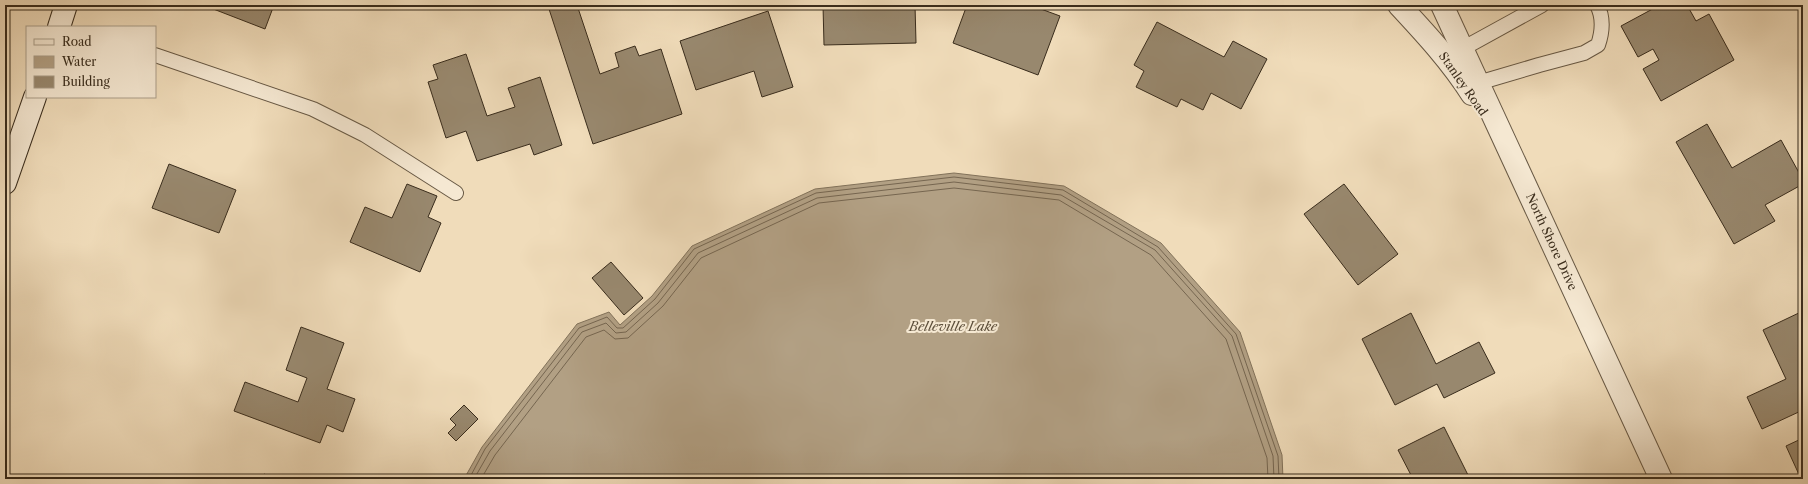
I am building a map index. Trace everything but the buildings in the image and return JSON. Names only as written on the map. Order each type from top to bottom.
[{"type":"street","points":[[61,26],[66,5]]},
{"type":"street","name":"Stanley Road","points":[[1399,5],[1428,36],[1463,80],[1518,169]]},
{"type":"street","name":"North Shore Drive","points":[[1442,5],[1661,479]]},
{"type":"street","points":[[5,183],[35,98]]},
{"type":"lane","points":[[1462,49],[1542,5]]},
{"type":"lane","points":[[1478,83],[1584,53],[1598,45],[1602,32],[1600,10],[1597,5]]},
{"type":"lane","points":[[156,55],[313,109],[365,135],[456,193]]},
{"type":"water","name":"Belleville Lake","points":[[954,173],[1064,186],[1161,243],[1240,332],[1282,455],[1283,479],[464,479],[482,447],[577,324],[609,312],[620,325],[652,296],[692,246],[815,189]]}]
